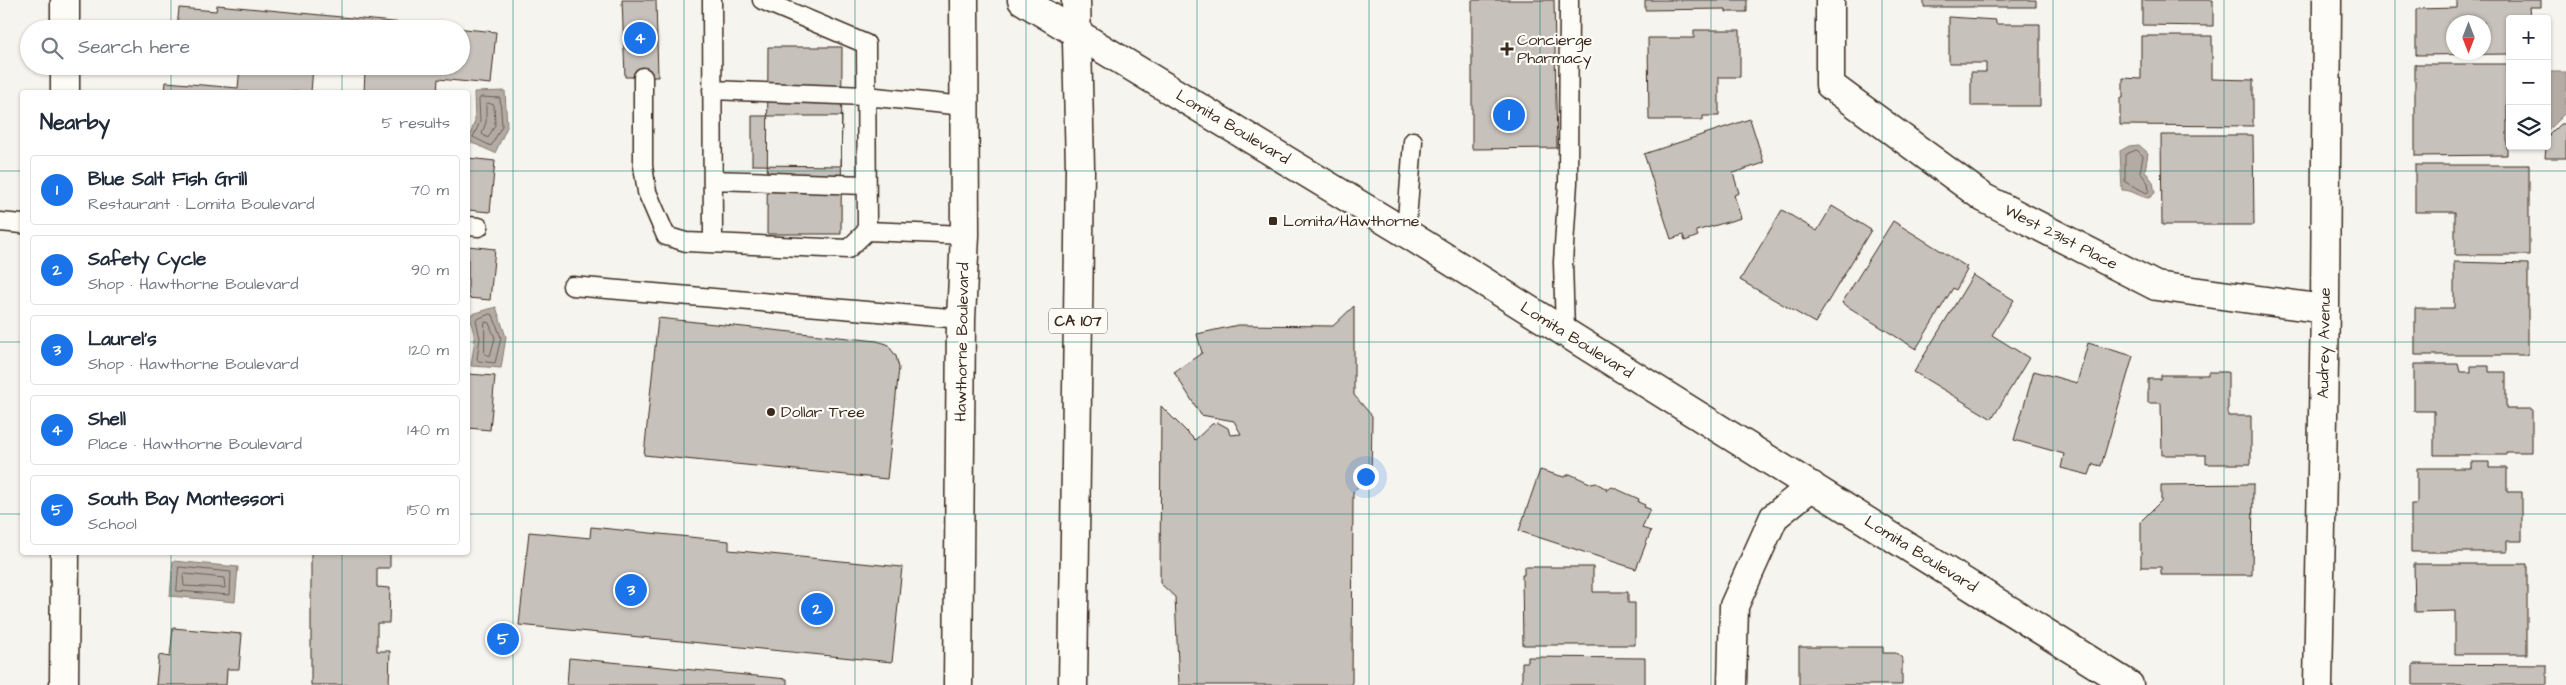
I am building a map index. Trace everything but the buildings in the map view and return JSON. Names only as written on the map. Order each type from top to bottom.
[{"type":"main road","points":[[66,0],[66,20]]},
{"type":"main road","name":"Hawthorne Boulevard","points":[[958,685],[961,319],[965,235],[964,0]]},
{"type":"main road","name":"Lomita Boulevard","points":[[1022,0],[1406,233],[2129,685]]},
{"type":"main road","name":"CA 107","points":[[1073,685],[1080,168],[1076,0]]},
{"type":"main road","name":"West 231st Place","points":[[1830,0],[1830,85],[1984,198],[2156,286],[2325,309]]},
{"type":"main road","name":"Audrey Avenue","points":[[2318,685],[2325,309],[2327,0]]},
{"type":"main road","points":[[66,75],[66,90]]},
{"type":"main road","points":[[1732,685],[1734,606],[1774,517],[1812,486]]},
{"type":"main road","points":[[64,685],[65,555]]},
{"type":"lane","points":[[712,0],[713,243]]},
{"type":"lane","points":[[762,0],[866,44],[867,231]]},
{"type":"lane","points":[[1565,332],[1563,262],[1568,182],[1569,0]]},
{"type":"lane","points":[[642,77],[643,166],[647,192],[655,215],[666,236],[686,242],[848,249],[867,231],[965,235]]},
{"type":"lane","points":[[712,90],[866,96],[964,106]]},
{"type":"lane","points":[[1406,233],[1413,141]]},
{"type":"lane","points":[[713,180],[866,185]]},
{"type":"lane","points":[[0,222],[20,224]]},
{"type":"lane","points":[[572,286],[961,319]]},
{"type":"water","points":[[2551,72],[2566,72],[2566,112],[2551,127]]},
{"type":"water","points":[[505,91],[507,127],[495,153],[470,142],[470,135],[475,121],[474,92]]},
{"type":"water","points":[[2139,145],[2148,153],[2145,171],[2153,182],[2155,193],[2149,198],[2122,190],[2120,151],[2129,146]]},
{"type":"water","points":[[496,307],[506,337],[501,368],[471,366],[475,338],[470,315]]},
{"type":"water","points":[[173,561],[238,567],[235,602],[170,596]]},
{"type":"place","name":"Shell","points":[[640,38]]},
{"type":"place","name":"Concierge Pharmacy","points":[[1507,49]]},
{"type":"place","name":"Blue Salt Fish Grill","points":[[1509,115]]},
{"type":"place","name":"Lomita/Hawthorne","points":[[1273,221]]},
{"type":"place","name":"Dollar Tree","points":[[771,412]]},
{"type":"place","name":"Laurel's","points":[[631,590]]},
{"type":"place","name":"Safety Cycle","points":[[817,609]]},
{"type":"place","name":"South Bay Montessori","points":[[503,639]]}]
